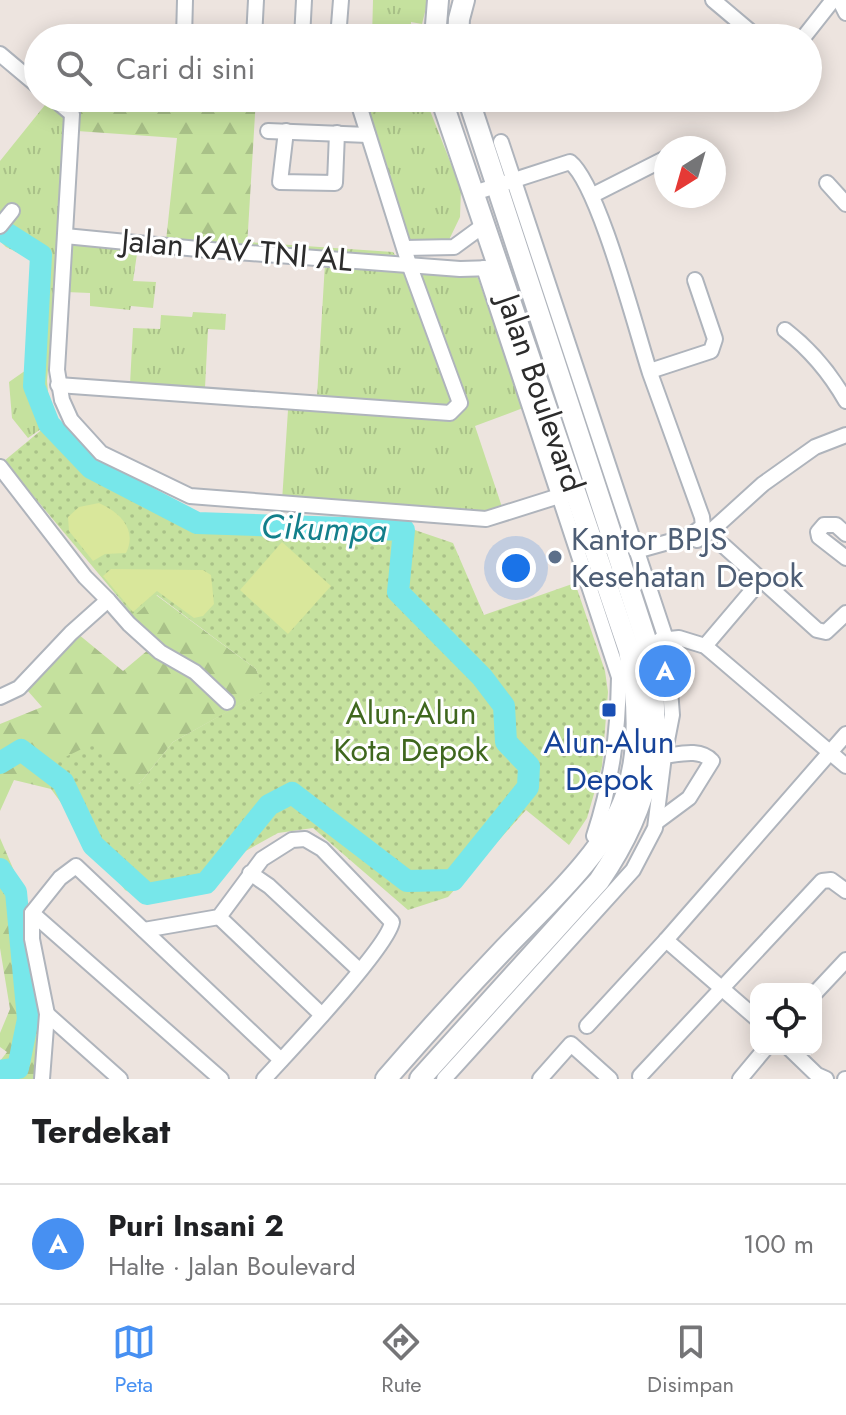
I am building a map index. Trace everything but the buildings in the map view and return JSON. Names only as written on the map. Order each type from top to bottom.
[{"type":"main road","points":[[436,24],[438,0]]},
{"type":"main road","points":[[459,24],[464,0]]},
{"type":"main road","name":"Jalan Boulevard","points":[[386,1079],[577,872],[603,837],[626,796],[637,724],[636,689],[647,644],[568,494],[492,268],[484,225],[446,112]]},
{"type":"main road","name":"Jalan Boulevard","points":[[420,1079],[599,881],[617,855],[642,802],[651,769],[656,706],[632,559],[504,184],[474,112]]},
{"type":"street","points":[[184,24],[185,0]]},
{"type":"street","points":[[255,24],[256,0]]},
{"type":"street","points":[[303,24],[304,0]]},
{"type":"street","points":[[339,24],[341,0]]},
{"type":"street","points":[[713,0],[741,24]]},
{"type":"street","points":[[819,24],[842,4]]},
{"type":"street","points":[[0,54],[24,74]]},
{"type":"street","points":[[70,112],[72,114],[58,385],[71,420],[101,453],[190,496],[486,519],[568,494],[619,677],[617,733],[609,790],[594,836]]},
{"type":"street","points":[[58,385],[450,413],[460,403],[409,264],[361,112]]},
{"type":"street","points":[[268,131],[368,135]]},
{"type":"street","points":[[286,131],[280,182],[335,183],[337,133]]},
{"type":"street","points":[[501,142],[504,184]]},
{"type":"street","points":[[474,193],[570,162],[593,195],[703,526],[690,536],[632,559]]},
{"type":"street","points":[[593,195],[654,164]]},
{"type":"street","points":[[827,183],[846,204]]},
{"type":"street","points":[[405,248],[454,247],[484,225]]},
{"type":"street","name":"Jalan KAV TNI AL","points":[[65,236],[198,249],[492,268]]},
{"type":"street","points":[[650,371],[711,351],[714,347],[715,339],[695,280]]},
{"type":"street","points":[[785,330],[804,345],[832,377],[846,401]]},
{"type":"street","points":[[632,559],[695,542],[789,465],[815,447],[846,435]]},
{"type":"street","points":[[0,467],[85,577],[129,624],[160,652],[195,672],[227,702]]},
{"type":"street","points":[[846,534],[836,525],[824,525],[818,532],[819,537],[846,558]]},
{"type":"street","points":[[724,546],[821,632],[832,628],[846,613]]},
{"type":"street","points":[[705,646],[761,580]]},
{"type":"street","points":[[0,697],[19,688],[71,633],[108,600]]},
{"type":"street","points":[[444,1079],[633,870],[658,821],[664,756],[672,715],[647,644],[679,638],[705,646],[846,766]]},
{"type":"street","points":[[587,1026],[846,734]]},
{"type":"street","points":[[658,821],[689,798],[712,761],[706,754],[697,753],[664,756]]},
{"type":"street","points":[[144,930],[219,917],[262,859],[292,840],[305,839],[322,849],[392,922],[391,931],[264,1079]]},
{"type":"street","points":[[42,1079],[47,1014],[32,939],[32,913],[60,878],[76,866],[281,1060]]},
{"type":"street","points":[[250,873],[272,889],[359,970]]},
{"type":"street","points":[[640,1076],[822,881],[835,882],[846,891]]},
{"type":"street","points":[[32,913],[221,1079]]},
{"type":"street","points":[[219,917],[322,1015]]},
{"type":"street","points":[[666,940],[750,1013]]},
{"type":"street","points":[[822,986],[846,960]]},
{"type":"street","points":[[47,1014],[120,1079]]},
{"type":"street","points":[[540,1079],[571,1044],[610,1079]]},
{"type":"street","points":[[740,1079],[760,1055]]},
{"type":"street","points":[[796,1055],[817,1075],[826,1079]]},
{"type":"green space","points":[[373,0],[428,0],[422,24],[372,24]]},
{"type":"green space","points":[[39,112],[61,112],[69,128],[47,381],[51,422],[28,438],[12,418],[9,382],[29,368],[31,259],[0,241],[0,161]]},
{"type":"green space","points":[[79,112],[255,112],[247,247],[166,241],[177,138],[77,131]]},
{"type":"green space","points":[[366,112],[431,112],[461,189],[460,217],[448,242],[408,242]]},
{"type":"green space","points":[[71,241],[138,247],[133,281],[156,282],[153,308],[131,306],[130,310],[90,306],[90,293],[66,292]]},
{"type":"green space","points":[[247,242],[393,252],[395,255],[394,258],[247,247]]},
{"type":"green space","points":[[325,263],[467,272],[478,278],[523,408],[475,426],[502,507],[486,513],[282,501],[289,395],[317,397]]},
{"type":"green space","points":[[193,312],[226,314],[225,330],[208,329],[205,388],[130,384],[133,328],[160,329],[161,315],[192,317]]},
{"type":"green space","name":"Alun-Alun Kota Depok","points":[[51,422],[92,467],[199,520],[280,528],[300,523],[406,527],[453,543],[484,615],[575,583],[605,671],[608,692],[602,766],[587,818],[569,845],[526,810],[448,897],[408,910],[313,828],[278,833],[152,903],[125,890],[51,789],[53,763],[92,744],[139,784],[173,742],[264,691],[256,669],[157,595],[134,616],[4,461]]},
{"type":"green space","points":[[99,503],[119,516],[130,536],[126,553],[105,554],[93,561],[69,531],[68,517],[79,507]]},
{"type":"green space","points":[[282,542],[331,586],[288,634],[240,590]]},
{"type":"green space","points":[[111,569],[203,570],[211,575],[214,604],[203,616],[194,618],[157,591],[133,612],[103,576]]},
{"type":"green space","points":[[156,595],[256,669],[265,691],[173,742],[139,784],[53,763],[51,789],[14,780],[0,811],[0,724],[42,707],[27,690],[78,634],[123,671],[148,650],[111,608],[120,600],[134,615]]},
{"type":"green space","points":[[0,838],[18,880],[42,1014],[37,1079],[0,1079],[0,1061],[7,1052],[0,1047],[0,1033],[10,1009],[0,948]]},
{"type":"waterway","name":"Cikumpa","points":[[0,229],[41,255],[34,386],[49,424],[91,468],[197,523],[404,530],[398,592],[482,677],[504,706],[506,742],[529,766],[528,787],[453,880],[407,881],[292,793],[269,805],[206,883],[147,894],[93,845],[63,782],[21,750],[0,763]]},
{"type":"waterway","name":"Cikumpa","points":[[0,869],[16,892],[28,1019],[18,1068],[0,1071]]},
{"type":"place","name":"Kantor BPJS Kesehatan Depok","points":[[555,557]]},
{"type":"place","name":"Puri Insani 2","points":[[665,671]]},
{"type":"place","name":"Alun-Alun Depok","points":[[609,710]]}]
